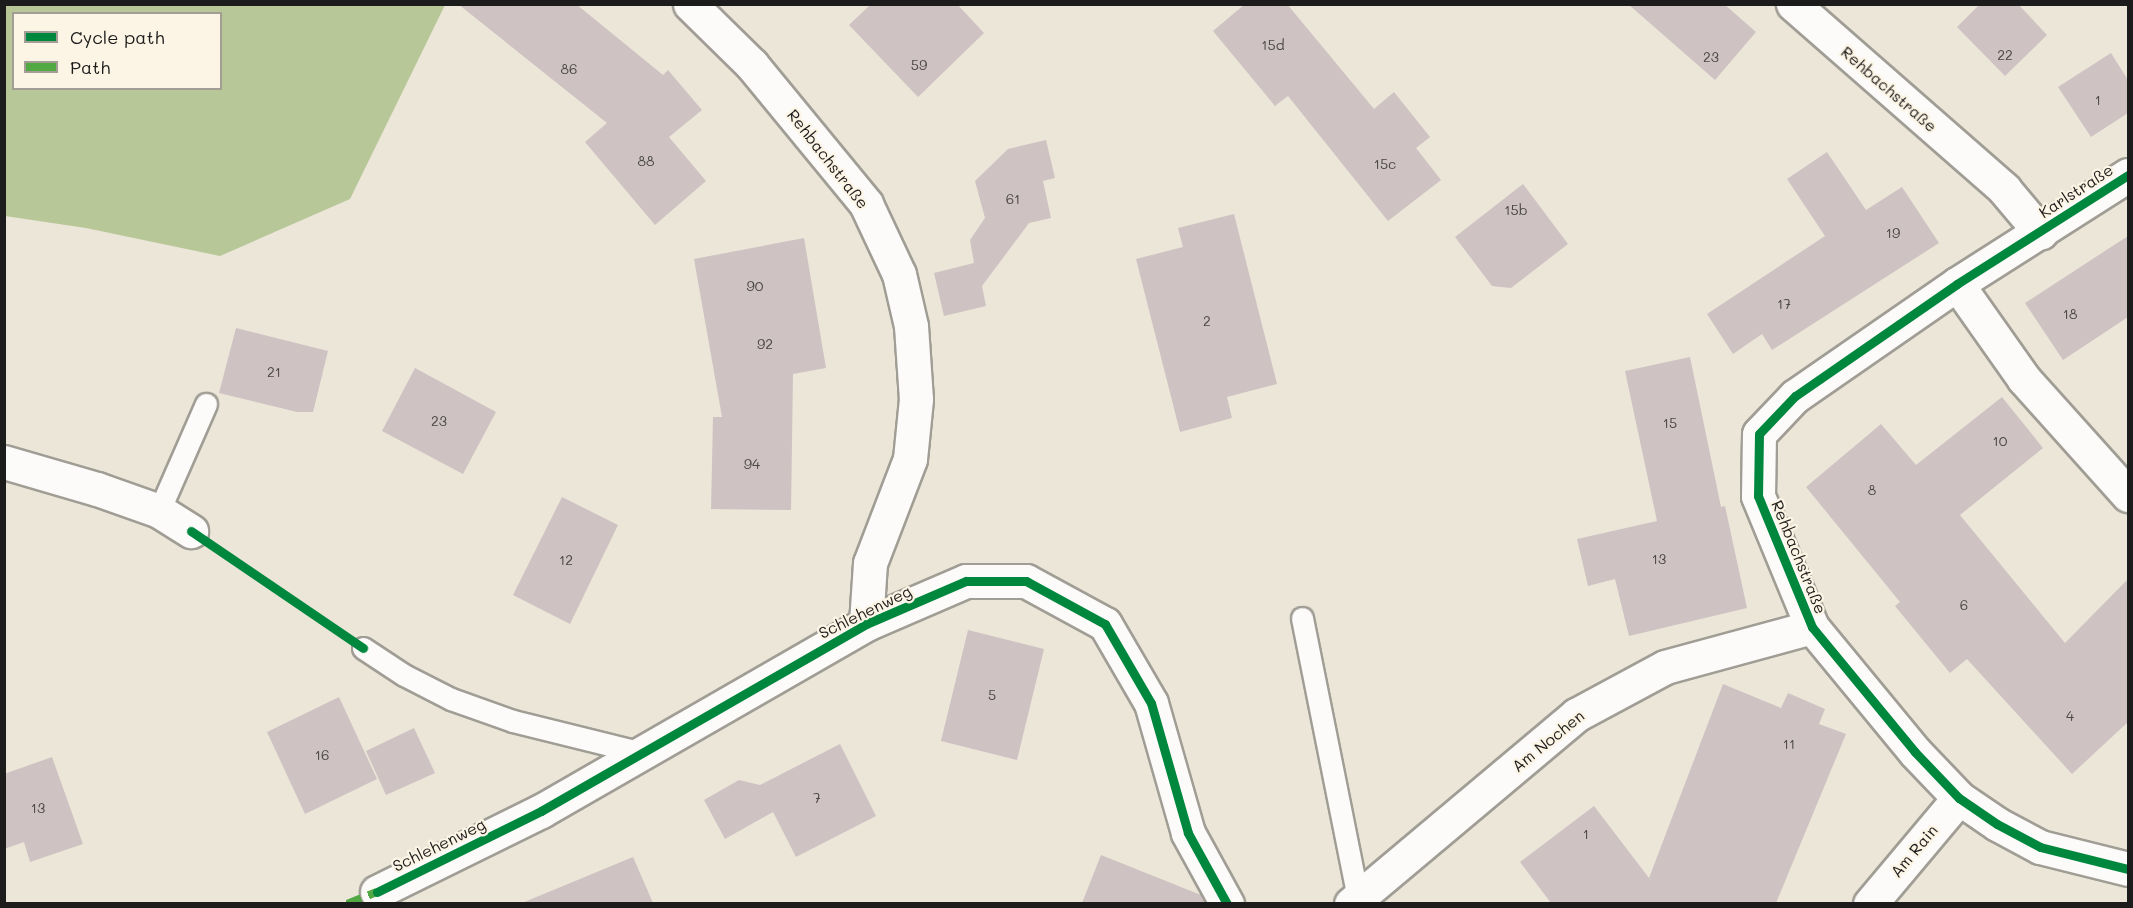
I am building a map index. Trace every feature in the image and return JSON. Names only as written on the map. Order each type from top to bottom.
[{"type":"street","name":"Rehbachstraße","points":[[690,4],[752,65],[866,204],[899,274],[911,326],[916,399],[910,459],[870,563],[866,624]]},
{"type":"street","name":"Rehbachstraße","points":[[1793,4],[2004,189],[2041,233],[1957,284],[1795,396],[1759,434],[1758,496],[1812,627],[1915,752],[1959,798],[1997,824],[2040,847],[2128,869]]},
{"type":"street","name":"Karlstraße","points":[[2041,233],[2128,175]]},
{"type":"street","points":[[1957,284],[2024,379],[2128,495]]},
{"type":"street","points":[[4,462],[97,489],[159,511],[191,531]]},
{"type":"street","name":"Schlehenweg","points":[[377,892],[541,811],[866,624],[966,581],[1026,581],[1105,624],[1151,703],[1188,833],[1227,903]]},
{"type":"street","name":"Am Nochen","points":[[1354,901],[1576,715],[1665,667],[1812,627]]},
{"type":"street","name":"Am Rain","points":[[1870,903],[1959,798]]},
{"type":"lane","points":[[159,511],[206,404]]},
{"type":"lane","points":[[1302,618],[1354,901]]},
{"type":"lane","points":[[363,648],[404,675],[451,699],[513,721],[642,753]]},
{"type":"green space","points":[[5,4],[445,4],[350,199],[220,256],[86,228],[5,216]]},
{"type":"building","points":[[458,4],[576,4],[663,75],[668,70],[702,110],[669,137],[706,181],[655,225],[585,142],[607,123]]},
{"type":"building","points":[[871,4],[957,4],[984,33],[918,97],[849,25]]},
{"type":"building","points":[[1245,4],[1287,4],[1374,109],[1394,92],[1430,137],[1416,148],[1441,180],[1388,221],[1288,96],[1275,106],[1213,31]]},
{"type":"building","points":[[1628,4],[1724,4],[1756,32],[1715,80]]},
{"type":"building","points":[[1980,4],[2018,4],[2047,35],[2005,76],[1957,27]]},
{"type":"building","points":[[2111,53],[2128,80],[2128,113],[2091,137],[2058,87]]},
{"type":"building","points":[[1046,140],[1055,178],[1043,181],[1051,218],[1029,223],[982,286],[986,306],[944,316],[934,273],[974,263],[970,240],[985,218],[975,181],[1008,149]]},
{"type":"building","points":[[1827,152],[1866,210],[1902,187],[1939,243],[1772,350],[1762,334],[1733,354],[1707,314],[1825,236],[1787,179]]},
{"type":"building","points":[[1523,184],[1568,244],[1511,288],[1492,286],[1455,237]]},
{"type":"building","points":[[1234,214],[1277,384],[1227,397],[1232,418],[1180,432],[1136,259],[1183,247],[1178,228]]},
{"type":"building","points":[[2128,236],[2128,317],[2063,360],[2025,303]]},
{"type":"building","points":[[804,238],[826,368],[793,374],[791,510],[711,509],[713,417],[722,417],[694,259]]},
{"type":"building","points":[[236,328],[328,351],[313,412],[297,412],[219,393]]},
{"type":"building","points":[[1690,357],[1721,507],[1725,506],[1747,608],[1629,636],[1615,579],[1588,586],[1577,539],[1657,521],[1625,371]]},
{"type":"building","points":[[415,368],[496,412],[463,474],[382,431]]},
{"type":"building","points":[[2002,397],[2043,448],[1960,515],[2065,643],[2128,579],[2128,722],[2072,774],[1967,659],[1950,673],[1895,606],[1900,602],[1806,487],[1881,424],[1916,465]]},
{"type":"building","points":[[562,497],[618,525],[570,624],[513,595]]},
{"type":"building","points":[[968,630],[1044,649],[1017,760],[941,741]]},
{"type":"building","points":[[1723,684],[1781,708],[1788,693],[1825,709],[1819,724],[1846,734],[1776,903],[1551,903],[1520,862],[1594,806],[1649,878]]},
{"type":"building","points":[[339,697],[377,779],[305,814],[267,732]]},
{"type":"building","points":[[414,728],[435,773],[386,795],[366,751]]},
{"type":"building","points":[[840,744],[876,816],[796,857],[773,812],[725,839],[704,800],[739,780],[760,785]]},
{"type":"building","points":[[52,757],[83,844],[30,862],[24,842],[4,849],[4,774]]},
{"type":"building","points":[[1101,855],[1201,895],[1205,903],[1082,903]]},
{"type":"building","points":[[633,857],[653,903],[522,903]]},
{"type":"marked path","points":[[347,904],[377,892]]},
{"type":"cycle path","points":[[2128,175],[1957,284],[1795,396],[1759,434],[1758,496],[1812,627],[1915,752],[1959,798],[1997,824],[2040,847],[2128,869]]},
{"type":"cycle path","points":[[191,531],[363,648]]},
{"type":"cycle path","points":[[377,892],[541,811],[866,624],[966,581],[1026,581],[1105,624],[1151,703],[1188,833],[1227,904]]}]
